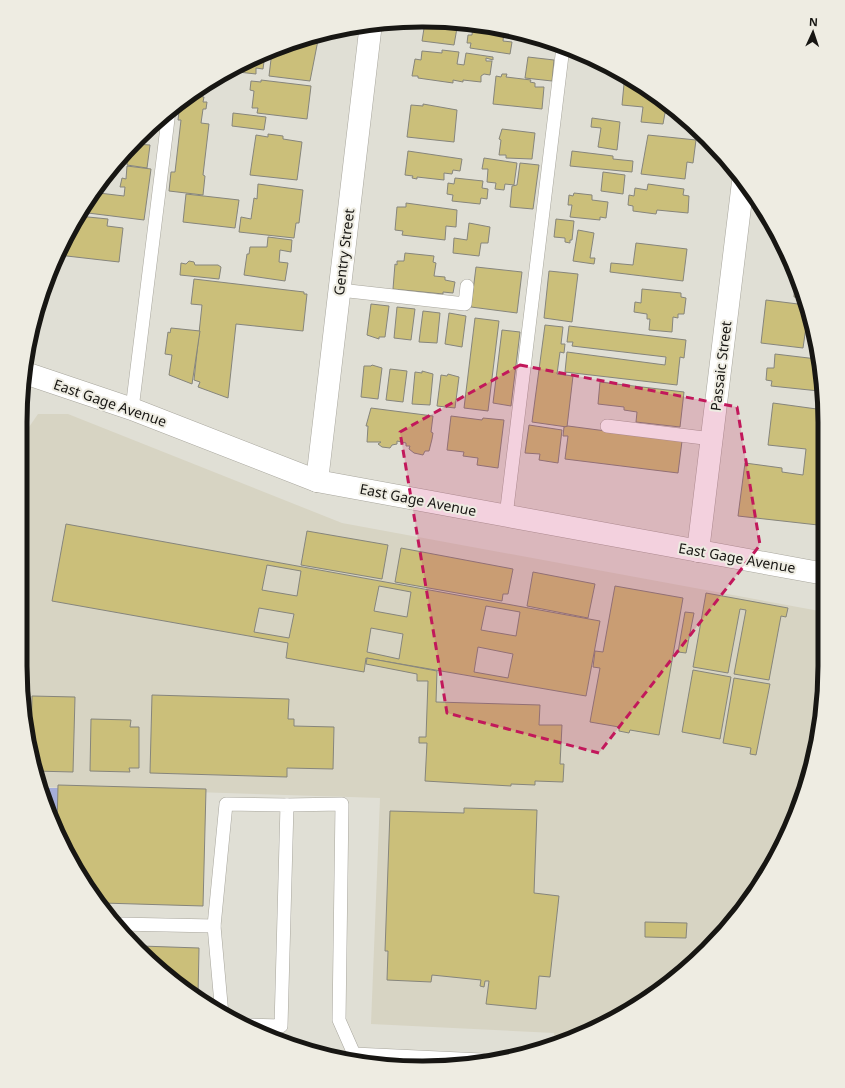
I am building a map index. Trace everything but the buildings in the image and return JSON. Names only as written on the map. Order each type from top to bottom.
[{"type":"street","name":"Gentry Street","points":[[317,481],[370,30]]},
{"type":"street","name":"Passaic Street","points":[[698,551],[742,190]]},
{"type":"street","name":"East Gage Avenue","points":[[30,375],[132,409],[317,481],[818,573]]},
{"type":"lane","points":[[506,516],[562,53]]},
{"type":"lane","points":[[132,409],[168,120]]},
{"type":"lane","points":[[340,290],[465,304],[467,286]]},
{"type":"lane","points":[[607,426],[712,439]]},
{"type":"lane","points":[[221,1006],[214,926],[226,804],[342,804],[339,1020],[351,1054]]},
{"type":"lane","points":[[259,1025],[281,1026],[287,805]]},
{"type":"lane","points":[[123,924],[214,926]]},
{"type":"lane","points":[[362,1056],[458,1059]]},
{"type":"highlighted area","points":[[520,365],[737,407],[760,545],[599,753],[447,713],[400,432]]},
{"type":"shaded area","points":[[38,414],[68,414],[342,523],[818,611],[818,666],[815,717],[805,768],[788,817],[765,863],[736,906],[720,926],[683,963],[642,994],[620,1008],[574,1031],[554,1038],[554,1033],[371,1024],[380,798],[46,787],[40,768],[30,717],[28,691],[27,430]]},
{"type":"shaded area","points":[[46,788],[58,788],[57,817]]}]
